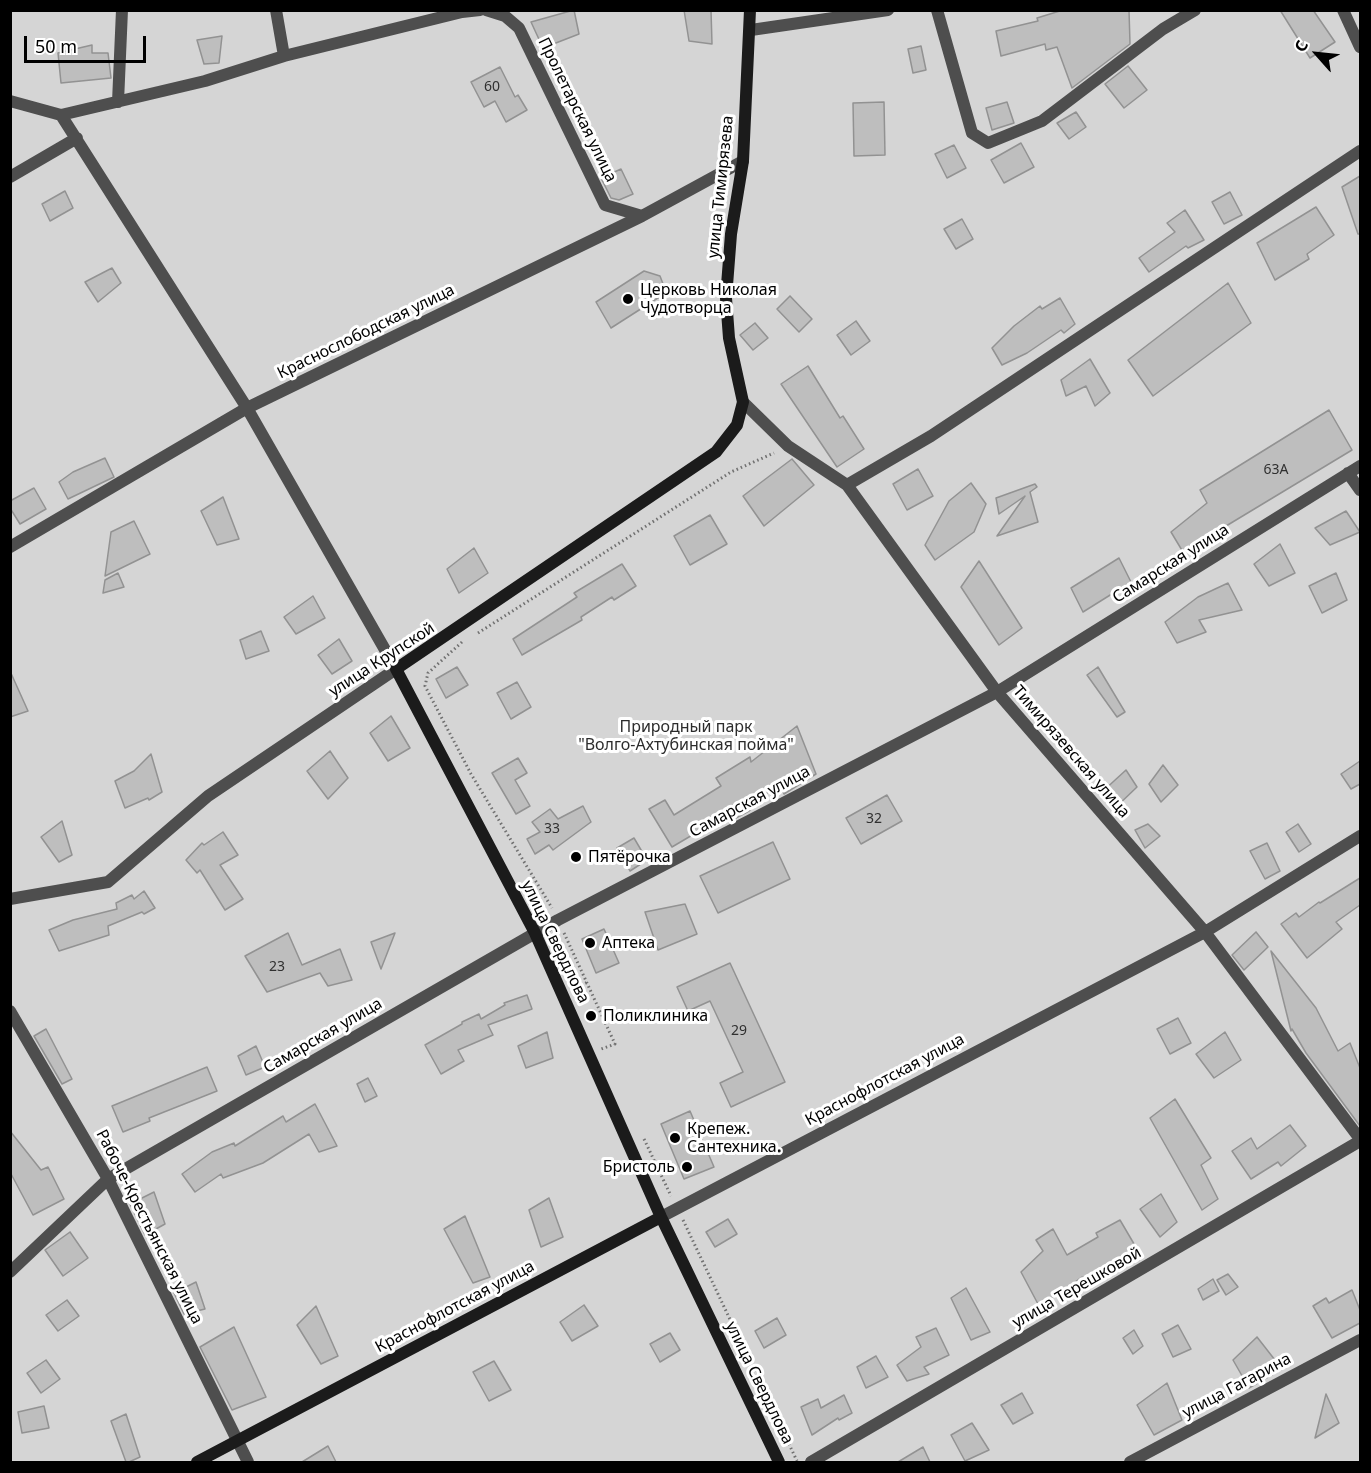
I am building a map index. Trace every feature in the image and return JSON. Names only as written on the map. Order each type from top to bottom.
[{"type":"street","points":[[118,102],[122,10]]},
{"type":"street","points":[[276,10],[284,56]]},
{"type":"street","points":[[10,101],[61,115],[205,81],[284,56],[462,12],[480,10]]},
{"type":"street","name":"Пролетарская улица","points":[[486,10],[507,13],[519,28],[605,205],[642,216]]},
{"type":"street","name":"улица Тимирязева","points":[[743,402],[729,338],[726,298],[731,234],[743,161],[751,30],[750,10]]},
{"type":"street","points":[[751,30],[888,10]]},
{"type":"street","points":[[937,10],[972,133],[988,142],[1042,121],[1163,29],[1195,10]]},
{"type":"street","points":[[1342,10],[1360,47]]},
{"type":"street","points":[[61,115],[247,408],[396,669]]},
{"type":"street","points":[[10,177],[77,138]]},
{"type":"street","points":[[847,485],[931,436],[1360,151]]},
{"type":"street","name":"Краснослободская улица","points":[[10,547],[247,408],[642,216],[743,161]]},
{"type":"street","name":"Тимирязевская улица","points":[[743,402],[788,446],[847,485],[997,692],[1204,932],[1360,1140]]},
{"type":"street","name":"улица Крупской","points":[[10,899],[108,882],[208,796],[716,452],[737,425],[743,402]]},
{"type":"street","name":"Самарская улица","points":[[10,1272],[108,1179],[558,920],[997,692],[1360,466]]},
{"type":"street","points":[[1348,473],[1360,489]]},
{"type":"street","name":"улица Свердлова","points":[[396,669],[535,933],[661,1217],[779,1462]]},
{"type":"street","name":"Краснофлотская улица","points":[[197,1462],[1204,932],[1360,836]]},
{"type":"street","name":"Рабоче-Крестьянская улица","points":[[10,1011],[108,1179],[248,1462]]},
{"type":"street","name":"улица Терешковой","points":[[811,1462],[1360,1140]]},
{"type":"street","name":"улица Гагарина","points":[[1130,1462],[1360,1340]]},
{"type":"path","points":[[600,1050],[615,1044],[558,920],[471,774],[425,686],[428,673],[462,642],[731,472],[788,446]]},
{"type":"green space","name":"Природный парк \"Волго-Ахтубинская пойма\"","points":[[10,11],[1360,11],[1360,1462],[11,1462]]},
{"type":"building","points":[[574,10],[579,34],[543,48],[531,22]]},
{"type":"building","points":[[684,10],[711,10],[712,44],[689,41]]},
{"type":"building","points":[[1063,10],[1129,10],[1130,44],[1072,88],[1057,47],[1046,50],[1045,44],[1001,56],[996,31],[1038,21],[1037,18]]},
{"type":"building","points":[[1280,10],[1313,10],[1335,42],[1310,58]]},
{"type":"building","points":[[222,36],[219,63],[204,64],[197,40]]},
{"type":"building","points":[[92,45],[92,53],[108,53],[111,78],[61,83],[58,53]]},
{"type":"building","points":[[921,46],[926,70],[913,73],[908,49]]},
{"type":"building","points":[[1128,66],[1147,90],[1124,108],[1105,84]]},
{"type":"building","points":[[500,67],[515,97],[518,95],[527,110],[506,122],[495,101],[484,107],[471,82]]},
{"type":"building","points":[[884,102],[885,155],[854,156],[853,103]]},
{"type":"building","points":[[1007,102],[1014,123],[992,130],[986,108]]},
{"type":"building","points":[[1076,112],[1086,127],[1069,139],[1057,123]]},
{"type":"building","points":[[1021,143],[1034,167],[1004,183],[991,160]]},
{"type":"building","points":[[954,145],[966,168],[947,178],[935,154]]},
{"type":"building","points":[[621,169],[633,194],[619,200],[611,198],[601,178]]},
{"type":"building","points":[[1360,176],[1360,234],[1358,234],[1342,187]]},
{"type":"building","points":[[65,191],[73,208],[50,221],[42,204]]},
{"type":"building","points":[[1230,192],[1242,215],[1224,224],[1212,202]]},
{"type":"building","points":[[1316,207],[1334,235],[1307,254],[1309,259],[1275,280],[1257,243]]},
{"type":"building","points":[[1185,210],[1204,240],[1188,248],[1186,246],[1149,272],[1139,258],[1175,232],[1167,223]]},
{"type":"building","points":[[962,219],[973,239],[956,249],[944,229]]},
{"type":"building","points":[[112,268],[121,283],[98,302],[85,282]]},
{"type":"building","name":"Церковь Николая Чудотворца","points":[[644,271],[660,276],[665,289],[661,296],[611,328],[596,302]]},
{"type":"building","points":[[1228,283],[1251,323],[1153,396],[1128,360]]},
{"type":"building","points":[[790,296],[812,319],[799,332],[777,309]]},
{"type":"building","points":[[1060,298],[1075,324],[1064,333],[1061,330],[1027,353],[1002,365],[992,348],[1014,326],[1040,306],[1042,309]]},
{"type":"building","points":[[856,321],[870,341],[851,355],[837,335]]},
{"type":"building","points":[[755,323],[768,338],[753,350],[740,335]]},
{"type":"building","points":[[1090,359],[1110,393],[1095,406],[1086,386],[1066,396],[1061,380]]},
{"type":"building","points":[[808,366],[840,418],[843,416],[864,449],[837,467],[781,384]]},
{"type":"building","points":[[1329,410],[1352,450],[1183,552],[1171,532],[1207,503],[1200,490]]},
{"type":"building","points":[[105,458],[114,477],[68,499],[59,482],[73,472]]},
{"type":"building","points":[[792,459],[814,485],[764,526],[743,496]]},
{"type":"building","points":[[918,469],[933,496],[907,510],[893,484]]},
{"type":"building","points":[[971,483],[986,504],[974,532],[935,560],[925,545],[949,501]]},
{"type":"building","points":[[1035,484],[1037,487],[1030,492],[1038,522],[997,536],[1025,496],[999,514],[996,498]]},
{"type":"building","points":[[34,488],[46,509],[20,524],[10,508],[10,501]]},
{"type":"building","points":[[223,497],[239,539],[217,545],[201,511]]},
{"type":"building","points":[[1346,511],[1360,532],[1330,545],[1315,528]]},
{"type":"building","points":[[710,515],[727,544],[690,565],[674,536]]},
{"type":"building","points":[[134,521],[150,554],[105,576],[111,532]]},
{"type":"building","points":[[1280,544],[1295,573],[1269,586],[1254,564]]},
{"type":"building","points":[[474,548],[488,573],[459,593],[447,569]]},
{"type":"building","points":[[1119,558],[1131,582],[1083,612],[1071,588]]},
{"type":"building","points":[[979,561],[1022,628],[999,645],[961,587]]},
{"type":"building","points":[[622,564],[636,586],[614,600],[612,597],[581,617],[582,620],[522,655],[513,639],[577,597],[574,593]]},
{"type":"building","points":[[118,573],[124,587],[103,593],[105,580]]},
{"type":"building","points":[[1336,573],[1347,600],[1322,613],[1309,586]]},
{"type":"building","points":[[1228,583],[1242,610],[1199,620],[1206,632],[1177,643],[1165,622],[1198,597]]},
{"type":"building","points":[[313,596],[325,618],[296,634],[284,617]]},
{"type":"building","points":[[261,631],[269,651],[246,659],[240,640]]},
{"type":"building","points":[[339,639],[352,661],[332,674],[318,655]]},
{"type":"building","points":[[457,667],[468,685],[446,698],[436,679]]},
{"type":"building","points":[[1098,667],[1125,712],[1117,717],[1087,675]]},
{"type":"building","points":[[10,671],[28,711],[10,717]]},
{"type":"building","points":[[517,682],[531,707],[511,719],[497,693]]},
{"type":"building","points":[[391,716],[410,748],[388,761],[370,733]]},
{"type":"building","points":[[797,726],[816,774],[784,794],[779,781],[749,811],[736,818],[733,811],[672,847],[649,809],[665,800],[674,815],[721,786],[716,778],[750,757],[751,762]]},
{"type":"building","points":[[330,751],[348,778],[328,799],[307,771]]},
{"type":"building","points":[[151,754],[162,792],[149,800],[148,798],[125,808],[115,781],[134,771]]},
{"type":"building","points":[[518,758],[527,773],[515,780],[530,806],[516,814],[492,773]]},
{"type":"building","points":[[1360,761],[1360,784],[1351,789],[1341,774]]},
{"type":"building","points":[[1163,765],[1178,785],[1161,802],[1149,784]]},
{"type":"building","points":[[1126,770],[1137,787],[1114,809],[1102,792]]},
{"type":"building","points":[[887,795],[902,821],[861,844],[846,818]]},
{"type":"building","points":[[583,806],[591,822],[553,850],[549,845],[535,854],[527,839],[540,832],[532,822],[550,809],[558,819]]},
{"type":"building","points":[[62,821],[72,855],[59,862],[41,837]]},
{"type":"building","points":[[1148,824],[1160,836],[1145,848],[1135,830]]},
{"type":"building","points":[[1298,824],[1311,844],[1299,852],[1286,832]]},
{"type":"building","points":[[223,832],[238,855],[220,865],[243,899],[225,910],[200,870],[197,873],[186,860],[202,843],[204,845]]},
{"type":"building","points":[[634,838],[647,860],[630,871],[617,848]]},
{"type":"building","points":[[773,842],[790,879],[718,913],[700,876]]},
{"type":"building","points":[[1267,843],[1280,871],[1265,879],[1250,851]]},
{"type":"building","points":[[1360,878],[1360,905],[1336,922],[1342,929],[1307,958],[1281,924],[1296,913],[1299,917],[1319,902]]},
{"type":"building","points":[[144,891],[155,908],[108,926],[109,935],[59,951],[49,930],[73,920],[117,909],[116,903],[132,895],[134,899]]},
{"type":"building","points":[[685,904],[697,934],[658,950],[645,912]]},
{"type":"building","points":[[604,929],[619,963],[596,973],[582,939]]},
{"type":"building","points":[[1256,932],[1268,947],[1244,970],[1232,955]]},
{"type":"building","points":[[288,933],[302,965],[340,949],[352,980],[328,986],[320,973],[267,992],[245,956]]},
{"type":"building","points":[[395,933],[381,969],[371,942]]},
{"type":"building","points":[[1271,951],[1316,1008],[1338,1051],[1350,1043],[1360,1068],[1360,1126],[1306,1053],[1292,1029],[1291,1031]]},
{"type":"building","points":[[730,963],[785,1082],[731,1107],[720,1083],[743,1072],[710,1001],[688,1011],[677,987]]},
{"type":"building","points":[[527,995],[532,1009],[488,1025],[493,1035],[458,1050],[464,1061],[441,1074],[425,1045],[462,1022],[479,1014],[481,1019],[505,1005],[504,1003]]},
{"type":"building","points":[[1178,1018],[1191,1043],[1170,1054],[1157,1029]]},
{"type":"building","points":[[46,1029],[72,1079],[62,1084],[34,1036]]},
{"type":"building","points":[[547,1032],[553,1058],[526,1068],[518,1046]]},
{"type":"building","points":[[1225,1032],[1241,1060],[1214,1078],[1196,1054]]},
{"type":"building","points":[[256,1046],[265,1067],[246,1075],[238,1056]]},
{"type":"building","points":[[207,1067],[217,1091],[149,1118],[150,1121],[123,1132],[112,1106]]},
{"type":"building","points":[[368,1078],[377,1096],[365,1102],[357,1084]]},
{"type":"building","points":[[1175,1099],[1211,1158],[1201,1165],[1218,1199],[1202,1210],[1150,1118]]},
{"type":"building","points":[[315,1104],[337,1146],[319,1152],[309,1134],[263,1163],[223,1178],[221,1174],[195,1192],[182,1174],[212,1152],[234,1143],[235,1146],[283,1116],[286,1122]]},
{"type":"building","points":[[690,1111],[714,1167],[684,1179],[661,1124]]},
{"type":"building","points":[[1290,1125],[1306,1146],[1281,1166],[1278,1162],[1251,1179],[1232,1151],[1251,1138],[1257,1149]]},
{"type":"building","points":[[10,1131],[41,1170],[48,1167],[64,1199],[33,1215],[10,1172]]},
{"type":"building","points":[[154,1192],[165,1224],[145,1235],[130,1204]]},
{"type":"building","points":[[1161,1194],[1177,1222],[1160,1237],[1140,1209]]},
{"type":"building","points":[[549,1198],[563,1237],[541,1247],[529,1210]]},
{"type":"building","points":[[465,1216],[490,1277],[473,1283],[444,1229]]},
{"type":"building","points":[[728,1219],[737,1234],[715,1247],[706,1232]]},
{"type":"building","points":[[1120,1220],[1137,1249],[1084,1279],[1082,1277],[1057,1295],[1038,1304],[1021,1272],[1043,1251],[1036,1240],[1053,1229],[1067,1255],[1098,1237],[1096,1233]]},
{"type":"building","points":[[70,1232],[88,1258],[63,1276],[45,1250]]},
{"type":"building","points":[[1228,1274],[1238,1287],[1226,1295],[1217,1280]]},
{"type":"building","points":[[1213,1279],[1219,1291],[1203,1300],[1198,1289]]},
{"type":"building","points":[[196,1282],[205,1309],[184,1314],[174,1293]]},
{"type":"building","points":[[966,1288],[990,1332],[971,1340],[951,1298]]},
{"type":"building","points":[[1352,1290],[1360,1310],[1360,1323],[1332,1338],[1313,1306],[1326,1298],[1329,1303]]},
{"type":"building","points":[[67,1300],[79,1316],[58,1331],[46,1315]]},
{"type":"building","points":[[584,1305],[598,1326],[572,1341],[560,1322]]},
{"type":"building","points":[[316,1306],[338,1356],[321,1364],[297,1325]]},
{"type":"building","points":[[777,1318],[786,1335],[764,1348],[755,1331]]},
{"type":"building","points":[[1178,1325],[1191,1349],[1173,1357],[1162,1334]]},
{"type":"building","points":[[234,1327],[266,1397],[232,1410],[200,1347]]},
{"type":"building","points":[[936,1328],[949,1355],[924,1367],[929,1374],[907,1381],[897,1365],[921,1347],[916,1337]]},
{"type":"building","points":[[1134,1330],[1143,1346],[1133,1354],[1123,1338]]},
{"type":"building","points":[[670,1333],[680,1350],[660,1362],[650,1344]]},
{"type":"building","points":[[1257,1337],[1282,1369],[1249,1388],[1233,1360]]},
{"type":"building","points":[[876,1356],[888,1377],[866,1388],[857,1367]]},
{"type":"building","points":[[46,1360],[60,1379],[41,1393],[27,1373]]},
{"type":"building","points":[[494,1361],[511,1390],[489,1401],[473,1372]]},
{"type":"building","points":[[1167,1383],[1182,1420],[1154,1435],[1137,1405]]},
{"type":"building","points":[[1022,1393],[1033,1413],[1013,1424],[1001,1405]]},
{"type":"building","points":[[1326,1394],[1339,1423],[1315,1438]]},
{"type":"building","points":[[844,1395],[852,1413],[839,1420],[838,1418],[812,1435],[801,1407],[818,1399],[821,1408]]},
{"type":"building","points":[[44,1406],[49,1428],[22,1433],[18,1412]]},
{"type":"building","points":[[126,1414],[140,1457],[129,1462],[126,1462],[111,1421]]},
{"type":"building","points":[[972,1423],[989,1450],[965,1461],[951,1435]]},
{"type":"building","points":[[328,1446],[336,1462],[302,1462]]},
{"type":"building","points":[[923,1447],[930,1462],[898,1462]]},
{"type":"place","name":"Церковь Николая Чудотворца","points":[[628,299]]},
{"type":"place","name":"Пятёрочка","points":[[576,857]]},
{"type":"place","name":"Аптека","points":[[590,943]]},
{"type":"place","name":"Поликлиника","points":[[591,1016]]},
{"type":"place","name":"Крепеж. Сантехника.","points":[[675,1138]]},
{"type":"place","name":"Бристоль","points":[[687,1167]]}]
